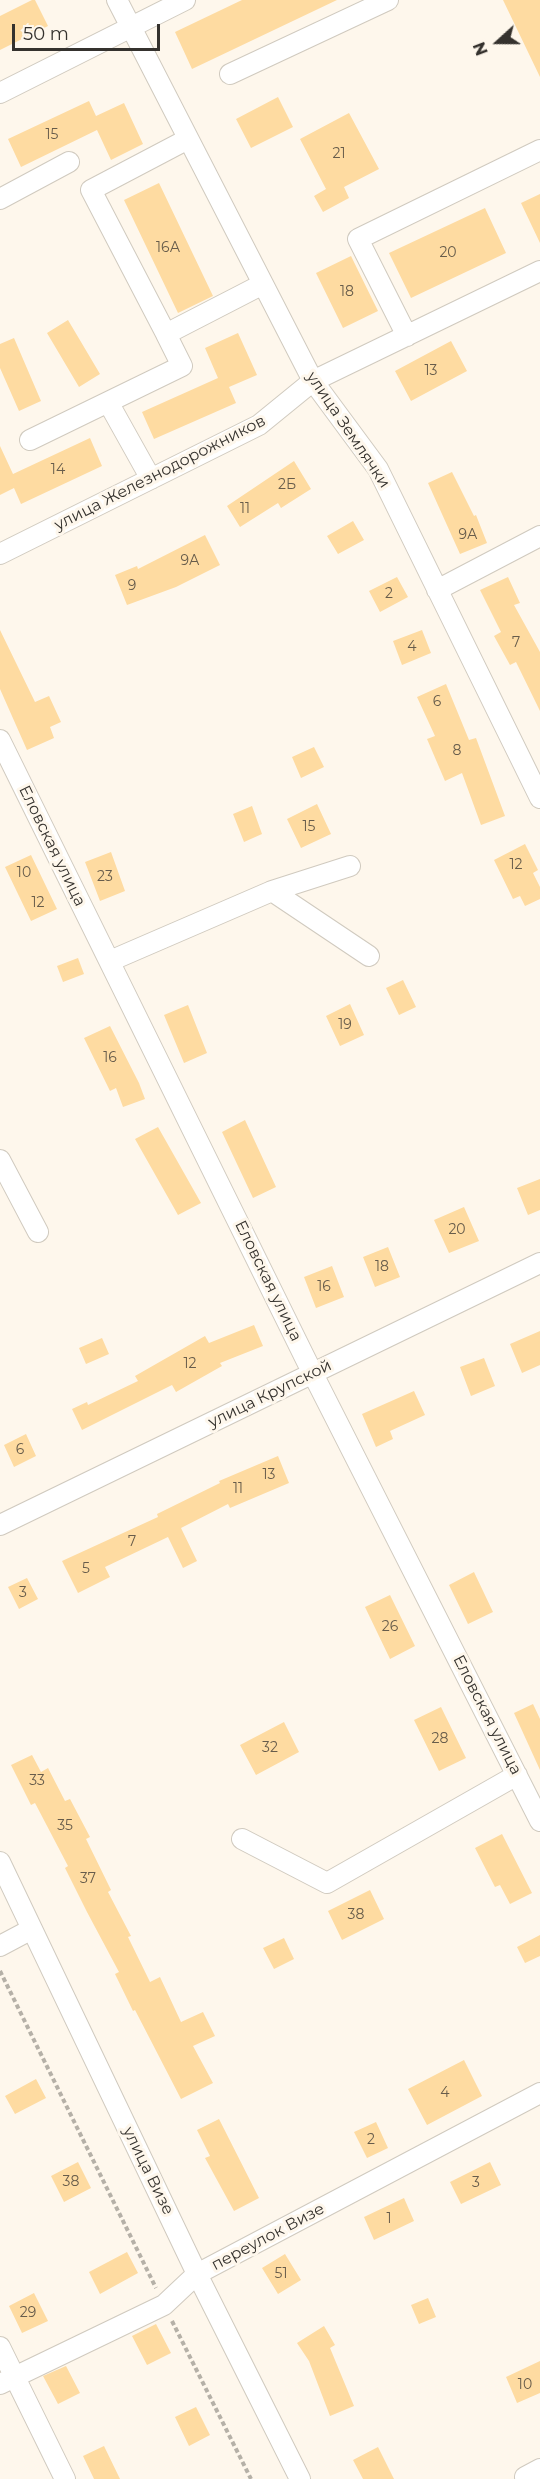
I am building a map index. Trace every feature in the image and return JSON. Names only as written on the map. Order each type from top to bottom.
[{"type":"street","name":"улица Землячки","points":[[117,0],[313,381],[378,469],[540,798]]},
{"type":"street","points":[[0,93],[185,0]]},
{"type":"street","points":[[230,74],[388,0]]},
{"type":"street","points":[[30,440],[182,366],[91,190],[188,139]]},
{"type":"street","points":[[407,336],[358,239],[540,150]]},
{"type":"street","points":[[0,199],[69,162]]},
{"type":"street","name":"улица Железнодорожников","points":[[0,554],[259,425],[313,381],[540,271]]},
{"type":"street","points":[[166,334],[263,284]]},
{"type":"street","points":[[108,402],[151,479]]},
{"type":"street","points":[[437,590],[540,536]]},
{"type":"street","name":"Еловская улица","points":[[0,740],[313,1374],[517,1774],[537,1808]]},
{"type":"street","points":[[110,962],[272,891],[350,866]]},
{"type":"street","points":[[272,891],[369,956]]},
{"type":"street","points":[[0,1160],[38,1232]]},
{"type":"street","name":"улица Крупской","points":[[0,1526],[540,1263]]},
{"type":"street","points":[[242,1839],[327,1882],[517,1774]]},
{"type":"street","name":"улица Визе","points":[[0,1862],[197,2274],[300,2479]]},
{"type":"street","points":[[0,1946],[32,1929]]},
{"type":"street","name":"переулок Визе","points":[[8,2381],[164,2305],[197,2274],[540,2093]]},
{"type":"street","points":[[0,2347],[8,2381],[65,2479]]},
{"type":"path","points":[[0,1971],[251,2479]]},
{"type":"building","points":[[35,0],[48,26],[0,50],[0,16]]},
{"type":"building","points":[[242,0],[337,0],[192,69],[175,32]]},
{"type":"building","points":[[503,0],[540,0],[540,77]]},
{"type":"building","points":[[278,97],[293,127],[251,148],[236,119]]},
{"type":"building","points":[[89,101],[96,116],[124,103],[143,144],[111,160],[97,130],[21,167],[8,139]]},
{"type":"building","points":[[349,113],[379,169],[344,187],[349,198],[323,212],[314,196],[326,189],[300,139]]},
{"type":"building","points":[[159,183],[213,296],[178,313],[124,200]]},
{"type":"building","points":[[540,194],[540,243],[521,203]]},
{"type":"building","points":[[485,208],[506,253],[411,298],[389,253]]},
{"type":"building","points":[[351,256],[378,311],[343,328],[316,273]]},
{"type":"building","points":[[68,320],[100,374],[79,387],[47,333]]},
{"type":"building","points":[[238,333],[257,375],[229,387],[236,403],[154,439],[142,412],[218,378],[205,348]]},
{"type":"building","points":[[14,338],[41,401],[19,411],[0,368],[0,344]]},
{"type":"building","points":[[451,341],[467,371],[411,401],[395,371]]},
{"type":"building","points":[[90,438],[102,466],[21,504],[14,488],[0,495],[0,446],[13,474]]},
{"type":"building","points":[[294,461],[311,489],[281,508],[278,503],[240,527],[227,506]]},
{"type":"building","points":[[452,472],[474,516],[476,515],[487,543],[460,554],[428,483]]},
{"type":"building","points":[[353,521],[364,540],[338,554],[327,536]]},
{"type":"building","points":[[205,535],[220,565],[176,587],[127,605],[115,575],[137,566],[138,569]]},
{"type":"building","points":[[397,577],[408,597],[380,612],[369,591]]},
{"type":"building","points":[[508,577],[520,603],[514,605],[540,652],[540,711],[516,662],[510,665],[494,636],[501,632],[480,590]]},
{"type":"building","points":[[0,630],[35,702],[49,696],[61,722],[50,727],[54,738],[27,750],[0,689]]},
{"type":"building","points":[[422,630],[431,653],[402,665],[393,641]]},
{"type":"building","points":[[446,684],[469,740],[476,738],[505,816],[481,825],[462,773],[445,781],[427,739],[435,736],[417,697]]},
{"type":"building","points":[[314,747],[324,767],[301,778],[292,757]]},
{"type":"building","points":[[317,804],[331,834],[301,848],[287,819]]},
{"type":"building","points":[[252,806],[262,834],[244,842],[233,814]]},
{"type":"building","points":[[525,844],[538,870],[533,873],[540,887],[540,899],[525,906],[520,896],[513,899],[494,860]]},
{"type":"building","points":[[111,852],[125,891],[100,901],[85,862]]},
{"type":"building","points":[[31,855],[57,909],[31,921],[5,867]]},
{"type":"building","points":[[78,958],[84,974],[63,982],[57,966]]},
{"type":"building","points":[[403,980],[416,1007],[399,1015],[386,988]]},
{"type":"building","points":[[350,1004],[364,1035],[340,1046],[326,1016]]},
{"type":"building","points":[[188,1005],[207,1053],[184,1063],[164,1015]]},
{"type":"building","points":[[110,1026],[145,1099],[123,1107],[116,1088],[110,1091],[84,1038]]},
{"type":"building","points":[[245,1120],[276,1187],[253,1198],[222,1132]]},
{"type":"building","points":[[158,1127],[201,1203],[178,1215],[135,1139]]},
{"type":"building","points":[[540,1179],[540,1210],[528,1215],[517,1188]]},
{"type":"building","points":[[464,1207],[479,1241],[449,1253],[434,1220]]},
{"type":"building","points":[[388,1247],[400,1277],[375,1287],[363,1257]]},
{"type":"building","points":[[332,1266],[344,1297],[316,1308],[304,1277]]},
{"type":"building","points":[[254,1325],[263,1346],[220,1363],[222,1366],[176,1392],[172,1385],[82,1430],[72,1409],[87,1402],[88,1405],[138,1381],[135,1376],[205,1336],[209,1343]]},
{"type":"building","points":[[540,1331],[540,1365],[522,1373],[510,1344]]},
{"type":"building","points":[[102,1338],[109,1354],[86,1364],[79,1348]]},
{"type":"building","points":[[484,1358],[495,1386],[471,1396],[460,1367]]},
{"type":"building","points":[[414,1391],[425,1415],[390,1431],[393,1439],[376,1447],[362,1414]]},
{"type":"building","points":[[26,1434],[36,1456],[14,1467],[4,1445]]},
{"type":"building","points":[[278,1456],[289,1483],[230,1508],[228,1504],[181,1528],[197,1561],[183,1568],[168,1537],[105,1567],[110,1577],[78,1593],[62,1561],[158,1517],[157,1514],[220,1483],[219,1481]]},
{"type":"building","points":[[474,1572],[493,1612],[468,1624],[449,1585]]},
{"type":"building","points":[[27,1578],[38,1599],[19,1609],[8,1587]]},
{"type":"building","points":[[390,1595],[415,1646],[390,1659],[365,1607]]},
{"type":"building","points":[[533,1704],[540,1719],[540,1770],[514,1713]]},
{"type":"building","points":[[441,1707],[466,1758],[439,1771],[414,1720]]},
{"type":"building","points":[[284,1722],[299,1752],[256,1775],[240,1745]]},
{"type":"building","points":[[32,1755],[41,1772],[48,1768],[65,1801],[70,1799],[90,1837],[86,1839],[111,1890],[108,1892],[131,1936],[128,1937],[150,1982],[160,1977],[181,2022],[203,2012],[215,2036],[193,2046],[213,2083],[181,2099],[115,1974],[119,1972],[65,1868],[68,1866],[35,1803],[31,1805],[11,1765]]},
{"type":"building","points":[[502,1834],[532,1893],[510,1904],[500,1885],[495,1887],[475,1848]]},
{"type":"building","points":[[370,1890],[384,1919],[342,1940],[328,1911]]},
{"type":"building","points":[[540,1935],[540,1956],[525,1963],[517,1947]]},
{"type":"building","points":[[284,1938],[294,1959],[274,1969],[263,1948]]},
{"type":"building","points":[[464,2060],[482,2096],[427,2125],[408,2089]]},
{"type":"building","points":[[36,2079],[46,2098],[15,2114],[5,2096]]},
{"type":"building","points":[[219,2119],[259,2198],[234,2211],[205,2158],[210,2156],[197,2130]]},
{"type":"building","points":[[376,2122],[388,2148],[367,2158],[354,2132]]},
{"type":"building","points":[[78,2162],[91,2188],[64,2202],[51,2176]]},
{"type":"building","points":[[490,2162],[501,2185],[461,2204],[450,2182]]},
{"type":"building","points":[[404,2198],[414,2221],[374,2240],[364,2217]]},
{"type":"building","points":[[127,2252],[138,2273],[100,2294],[89,2272]]},
{"type":"building","points":[[285,2254],[301,2280],[278,2294],[262,2268]]},
{"type":"building","points":[[34,2293],[48,2321],[22,2333],[9,2306]]},
{"type":"building","points":[[428,2298],[436,2317],[419,2324],[411,2305]]},
{"type":"building","points":[[156,2324],[171,2353],[147,2365],[132,2336]]},
{"type":"building","points":[[324,2326],[335,2345],[330,2348],[354,2406],[330,2416],[309,2361],[297,2343]]},
{"type":"building","points":[[540,2361],[540,2393],[517,2403],[506,2377]]},
{"type":"building","points":[[66,2366],[80,2393],[58,2404],[43,2376]]},
{"type":"building","points":[[196,2407],[210,2435],[189,2446],[175,2417]]},
{"type":"building","points":[[104,2446],[120,2479],[94,2479],[83,2456]]},
{"type":"building","points":[[378,2447],[394,2479],[363,2479],[353,2460]]}]
